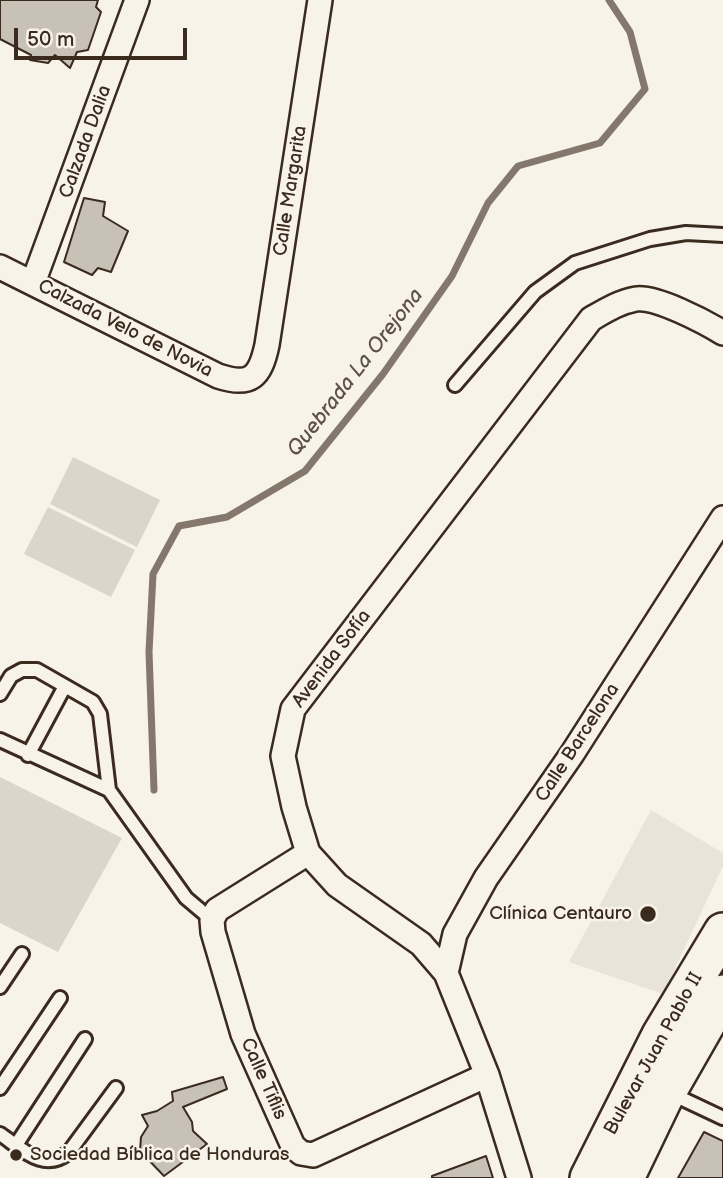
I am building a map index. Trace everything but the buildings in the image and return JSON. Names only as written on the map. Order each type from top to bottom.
[{"type":"main road","name":"Bulevar Juan Pablo II","points":[[625,1178],[712,1005],[723,932]]},
{"type":"main road","points":[[712,1005],[723,939]]},
{"type":"main road","name":"Bulevar Juan Pablo II","points":[[589,1178],[661,1035],[712,1005]]},
{"type":"street","name":"Calzada Dalia","points":[[33,283],[137,0]]},
{"type":"street","name":"Calle Margarita","points":[[252,378],[263,363],[267,345],[320,0]]},
{"type":"street","name":"Calzada Velo de Novia","points":[[0,267],[218,376],[235,382],[252,378]]},
{"type":"street","name":"Avenida Sofía","points":[[519,1178],[486,1075],[446,973],[421,944],[337,885],[308,853],[283,756],[293,709],[591,319],[613,306],[639,298],[690,313],[723,333]]},
{"type":"street","name":"Calle Barcelona","points":[[446,973],[455,934],[486,878],[572,754],[723,518]]},
{"type":"street","points":[[212,920],[217,910],[308,853]]},
{"type":"street","name":"Calle Tiflis","points":[[212,920],[213,932],[243,1034],[293,1146],[301,1153],[313,1155],[486,1075]]},
{"type":"lane","points":[[456,385],[534,292],[575,263],[650,239],[686,233],[723,235]]},
{"type":"lane","points":[[0,694],[11,676],[22,670],[37,670],[93,702],[100,714],[109,790],[186,898],[212,920]]},
{"type":"lane","points":[[28,755],[65,686]]},
{"type":"lane","points":[[0,740],[109,790]]},
{"type":"lane","points":[[0,987],[22,954]]},
{"type":"lane","points":[[0,1088],[60,998]]},
{"type":"lane","points":[[16,1145],[85,1039]]},
{"type":"lane","points":[[0,1134],[37,1159],[60,1160],[69,1152],[116,1088]]},
{"type":"lane","points":[[667,1091],[723,1118]]},
{"type":"shaded area","points":[[73,457],[160,500],[137,547],[50,504]]},
{"type":"shaded area","points":[[48,507],[135,550],[111,597],[24,554]]},
{"type":"shaded area","points":[[0,777],[122,838],[58,952],[0,923]]},
{"type":"shaded area","name":"Clínica Centauro","points":[[651,810],[723,853],[723,866],[663,994],[569,962]]},
{"type":"waterway","name":"Quebrada La Orejona","points":[[154,790],[149,652],[153,574],[179,526],[227,517],[305,471],[383,374],[452,276],[488,203],[518,166],[600,143],[645,89],[630,32],[609,0]]},
{"type":"place","name":"Clínica Centauro","points":[[648,914]]},
{"type":"place","name":"Sociedad Bíblica de Honduras","points":[[16,1155]]}]
